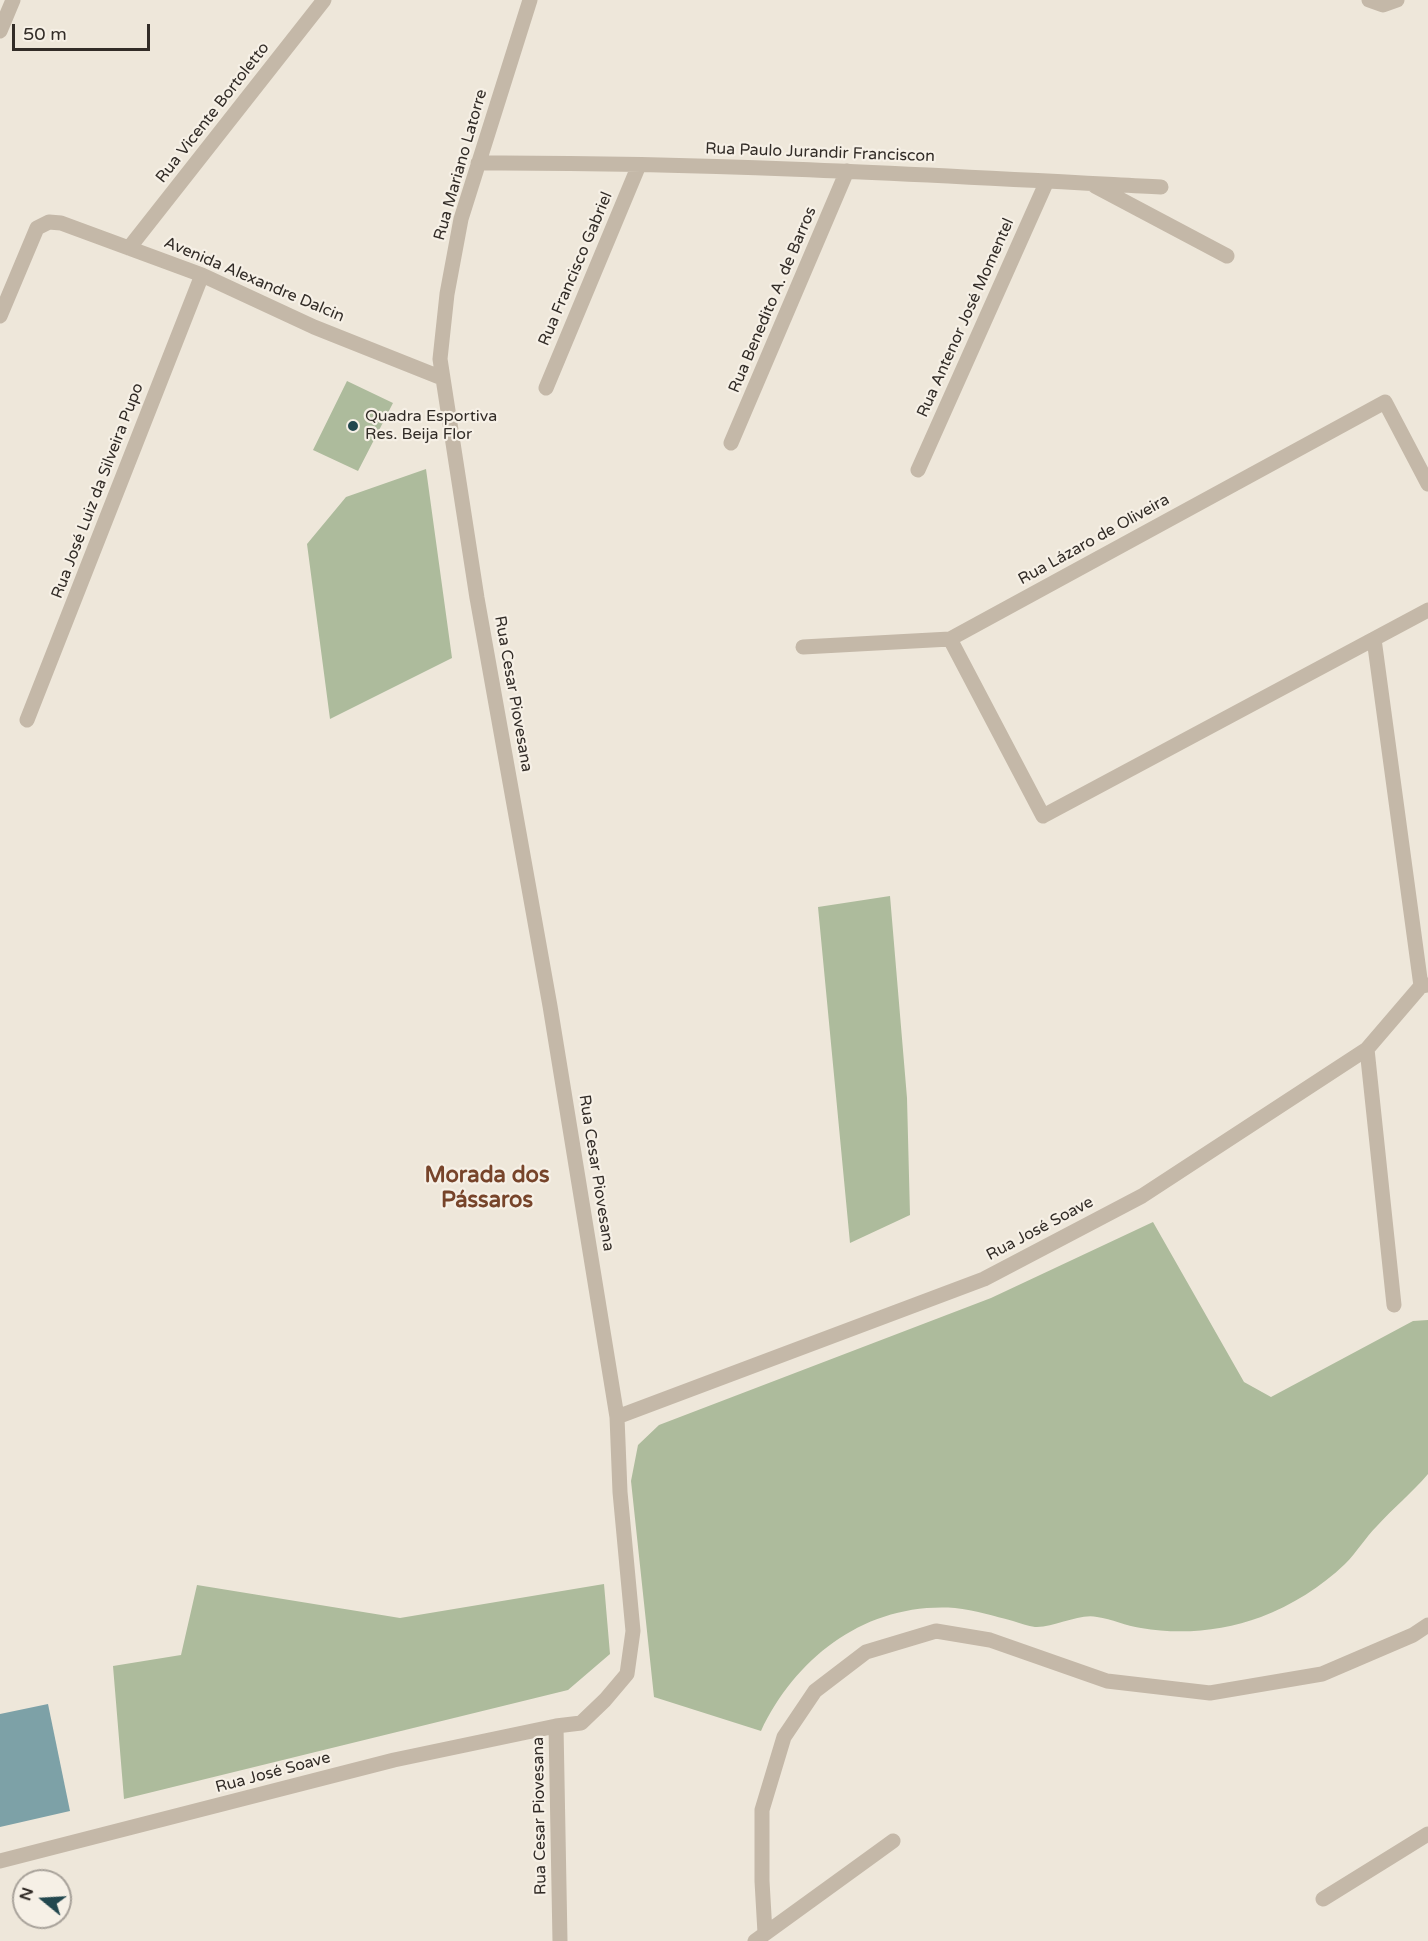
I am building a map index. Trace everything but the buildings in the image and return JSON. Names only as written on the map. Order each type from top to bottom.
[{"type":"street","points":[[0,31],[13,0]]},
{"type":"street","name":"Rua Vicente Bortoletto","points":[[129,248],[324,0]]},
{"type":"street","name":"Rua Mariano Latorre","points":[[442,378],[440,359],[447,294],[461,219],[530,0]]},
{"type":"street","points":[[1369,0],[1383,5],[1397,0]]},
{"type":"street","name":"Rua Paulo Jurandir Franciscon","points":[[478,163],[847,171],[1161,187]]},
{"type":"street","name":"Rua Francisco Gabriel","points":[[546,388],[639,165]]},
{"type":"street","name":"Rua Benedito A. de Barros","points":[[731,443],[847,171]]},
{"type":"street","name":"Rua Antenor José Momentel","points":[[918,470],[1047,181]]},
{"type":"street","points":[[1089,183],[1227,256]]},
{"type":"street","name":"Avenida Alexandre Dalcin","points":[[0,316],[37,228],[49,222],[60,223],[202,275],[315,327],[442,378]]},
{"type":"street","name":"Rua José Luiz da Silveira Pupo","points":[[27,720],[202,275]]},
{"type":"street","name":"Rua Cesar Piovesana","points":[[442,378],[477,598],[550,1006],[617,1417],[620,1492],[633,1631],[627,1674],[581,1723],[556,1726],[560,1941]]},
{"type":"street","name":"Rua Lázaro de Oliveira","points":[[803,647],[950,639],[1385,402],[1428,484]]},
{"type":"street","points":[[950,639],[1043,816],[1428,610]]},
{"type":"street","points":[[1374,639],[1424,985]]},
{"type":"street","name":"Rua José Soave","points":[[617,1417],[984,1279],[1142,1196],[1367,1049],[1424,985]]},
{"type":"street","points":[[1367,1049],[1394,1305]]},
{"type":"street","points":[[760,1937],[762,1810],[784,1737],[815,1691],[866,1652],[936,1631],[990,1640],[1107,1680],[1210,1693],[1322,1674],[1413,1635],[1428,1625]]},
{"type":"street","name":"Rua José Soave","points":[[0,1861],[394,1760],[556,1726]]},
{"type":"street","points":[[1323,1899],[1428,1834]]},
{"type":"street","points":[[760,1937],[893,1841]]},
{"type":"green space","name":"Quadra Esportiva Res. Beija Flor","points":[[347,381],[393,403],[358,471],[313,450]]},
{"type":"green space","points":[[426,469],[452,658],[330,719],[307,544],[346,497]]},
{"type":"green space","points":[[890,896],[907,1098],[910,1215],[850,1243],[818,907]]},
{"type":"green space","points":[[1153,1222],[1244,1382],[1271,1397],[1413,1321],[1428,1320],[1428,1474],[1389,1513],[1345,1564],[1316,1588],[1273,1612],[1232,1626],[1202,1630],[1156,1630],[1090,1616],[1035,1627],[984,1613],[955,1608],[923,1608],[893,1614],[865,1624],[839,1639],[815,1657],[794,1679],[776,1704],[761,1731],[654,1697],[631,1481],[638,1445],[659,1425],[991,1298]]},
{"type":"green space","points":[[604,1584],[610,1654],[568,1690],[124,1799],[113,1666],[181,1655],[197,1585],[400,1618]]},
{"type":"water","points":[[48,1704],[70,1811],[0,1827],[0,1714]]},
{"type":"place","name":"Quadra Esportiva Res. Beija Flor","points":[[353,426]]},
{"type":"district","name":"Morada dos Pássaros","points":[[487,1188]]}]
